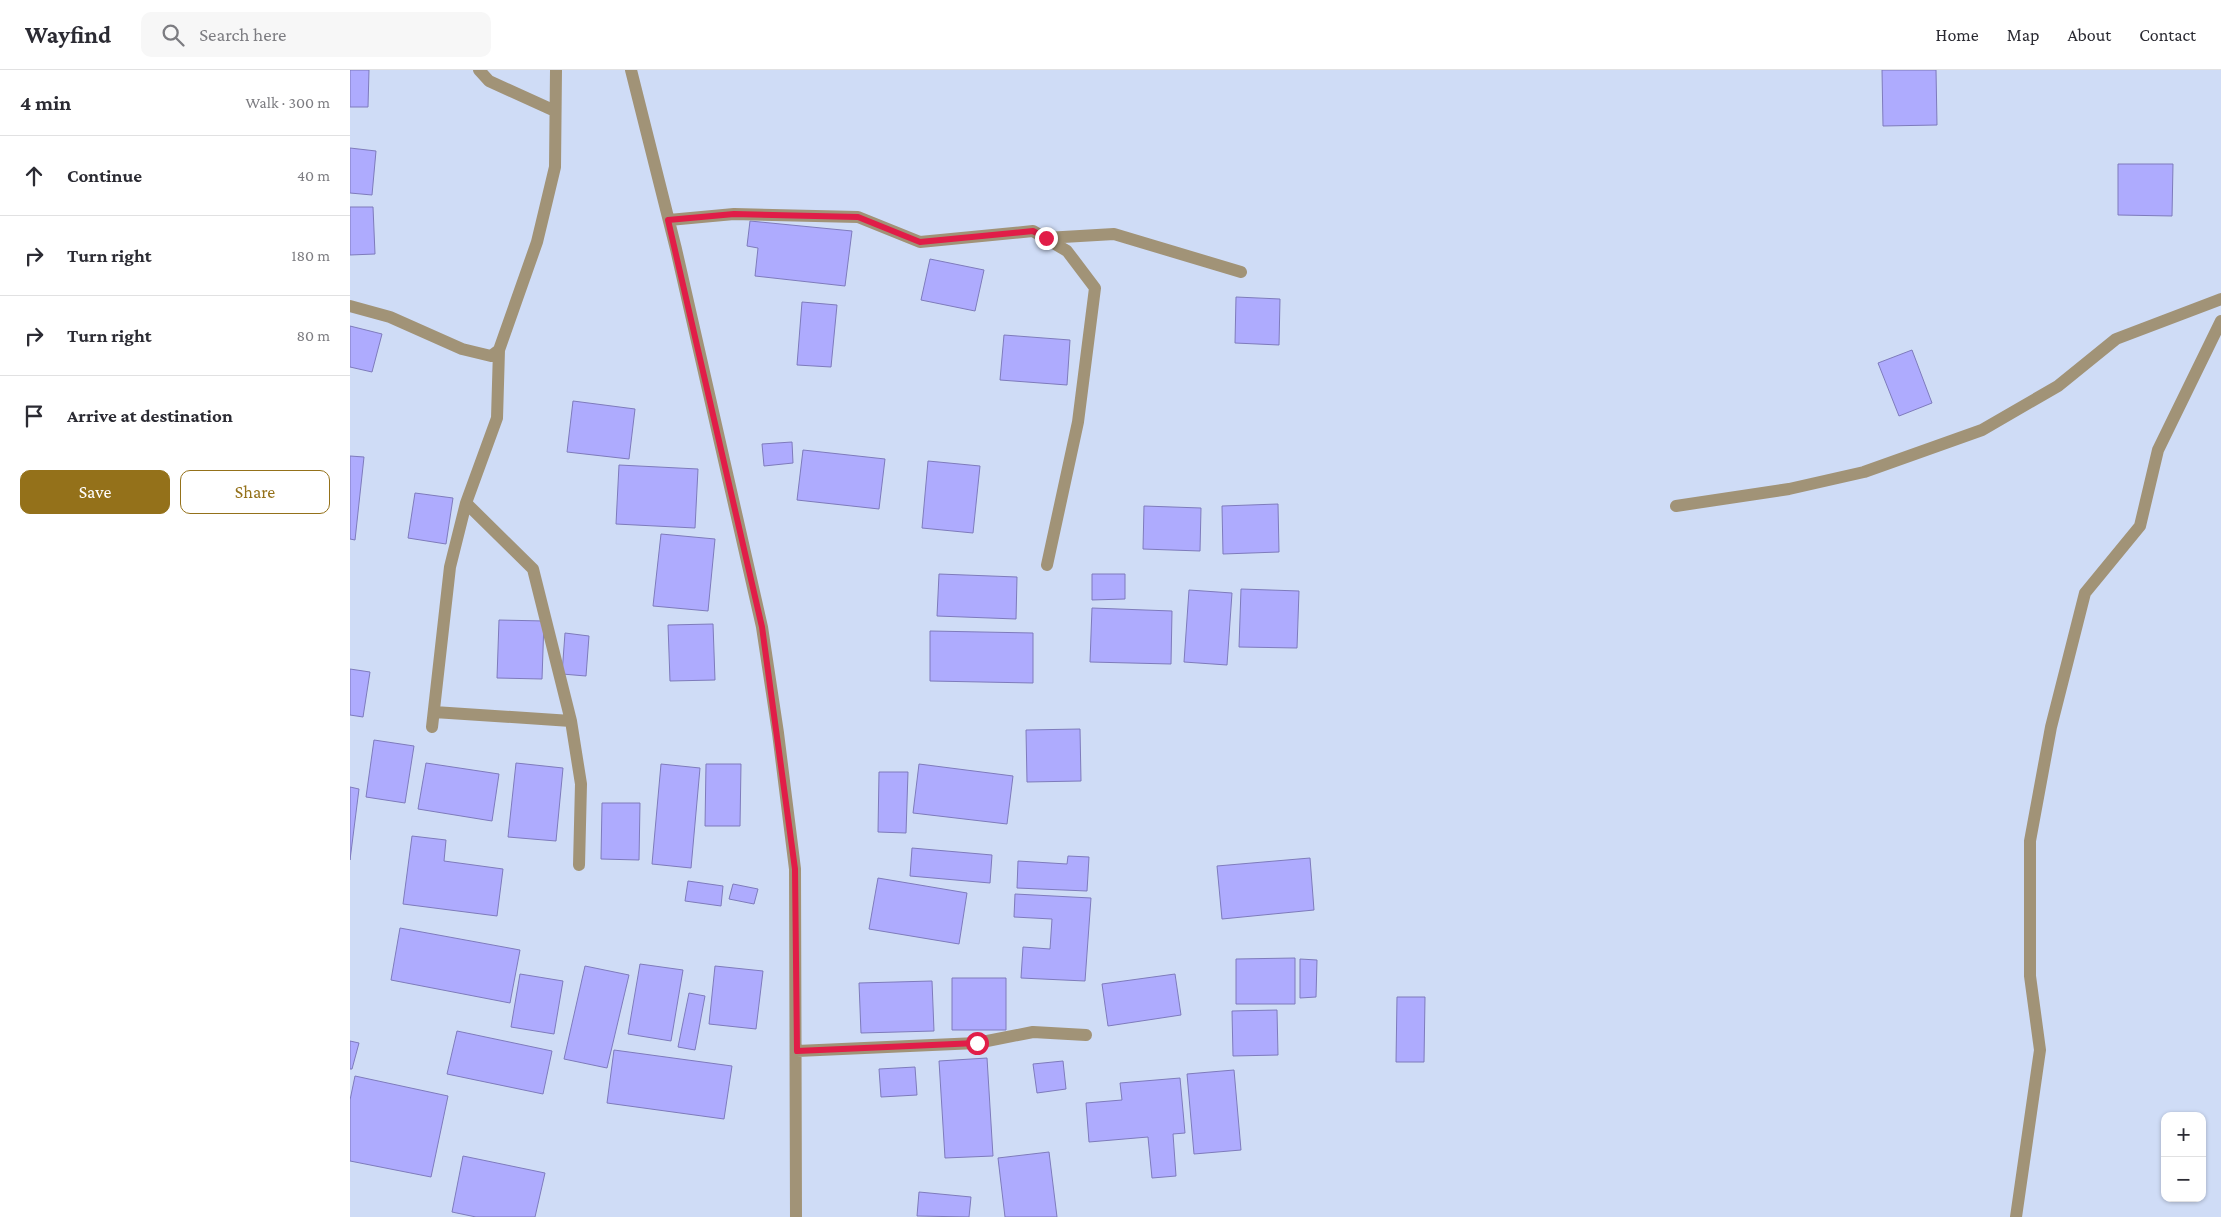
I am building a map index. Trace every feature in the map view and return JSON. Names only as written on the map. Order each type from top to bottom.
[{"type":"street","points":[[479,70],[489,81],[555,111]]},
{"type":"street","points":[[432,727],[450,567],[466,503],[497,418],[499,350],[537,242],[556,168],[556,70]]},
{"type":"street","points":[[631,70],[668,220],[764,637],[795,869],[796,1217]]},
{"type":"street","points":[[668,220],[734,214],[858,217],[920,242],[1033,231],[1068,251],[1095,288],[1078,422],[1047,565]]},
{"type":"street","points":[[1046,238],[1114,234],[1241,272]]},
{"type":"street","points":[[1676,506],[1789,489],[1864,472],[1982,430],[2058,386],[2116,339],[2221,299]]},
{"type":"street","points":[[350,306],[390,317],[462,348],[491,356],[499,350]]},
{"type":"street","points":[[2016,1217],[2040,1050],[2030,976],[2030,841],[2051,727],[2085,593],[2140,526],[2158,450],[2221,322]]},
{"type":"street","points":[[466,503],[533,569],[571,721],[581,784],[579,865]]},
{"type":"street","points":[[434,712],[571,721]]},
{"type":"street","points":[[797,1051],[977,1043],[1032,1032],[1086,1035]]},
{"type":"building","points":[[350,70],[369,70],[368,107],[350,107]]},
{"type":"building","points":[[1882,70],[1936,70],[1937,125],[1883,126]]},
{"type":"building","points":[[350,148],[376,151],[372,195],[350,193]]},
{"type":"building","points":[[2118,164],[2173,164],[2172,216],[2118,215]]},
{"type":"building","points":[[350,207],[373,207],[375,254],[350,255]]},
{"type":"building","points":[[750,221],[852,231],[845,286],[755,276],[758,248],[747,246]]},
{"type":"building","points":[[930,259],[984,270],[975,311],[921,300]]},
{"type":"building","points":[[1236,297],[1280,299],[1279,345],[1235,343]]},
{"type":"building","points":[[802,302],[837,305],[831,367],[797,365]]},
{"type":"building","points":[[350,326],[382,334],[372,372],[350,367]]},
{"type":"building","points":[[1004,335],[1070,340],[1067,385],[1000,380]]},
{"type":"building","points":[[1912,350],[1932,403],[1899,416],[1878,363]]},
{"type":"building","points":[[573,401],[635,409],[629,459],[567,452]]},
{"type":"building","points":[[792,442],[793,463],[764,466],[762,444]]},
{"type":"building","points":[[803,450],[885,459],[879,509],[797,500]]},
{"type":"building","points":[[350,456],[364,457],[355,540],[350,539]]},
{"type":"building","points":[[928,461],[980,466],[973,533],[922,528]]},
{"type":"building","points":[[619,465],[698,469],[695,528],[616,524]]},
{"type":"building","points":[[415,493],[453,498],[446,544],[408,538]]},
{"type":"building","points":[[1278,504],[1279,552],[1223,554],[1222,506]]},
{"type":"building","points":[[1144,506],[1201,508],[1200,551],[1143,549]]},
{"type":"building","points":[[661,534],[715,539],[708,611],[653,606]]},
{"type":"building","points":[[939,574],[1017,577],[1016,619],[937,616]]},
{"type":"building","points":[[1092,574],[1125,574],[1125,599],[1092,600]]},
{"type":"building","points":[[1241,589],[1299,591],[1297,648],[1239,647]]},
{"type":"building","points":[[1189,590],[1232,593],[1227,665],[1184,662]]},
{"type":"building","points":[[1092,608],[1172,611],[1171,664],[1090,662]]},
{"type":"building","points":[[499,620],[544,621],[542,679],[497,678]]},
{"type":"building","points":[[713,624],[715,680],[670,681],[668,625]]},
{"type":"building","points":[[930,631],[1033,633],[1033,683],[930,681]]},
{"type":"building","points":[[565,633],[589,636],[586,676],[562,674]]},
{"type":"building","points":[[350,669],[370,672],[363,717],[350,715]]},
{"type":"building","points":[[1080,729],[1081,781],[1027,782],[1026,730]]},
{"type":"building","points":[[374,740],[414,746],[405,803],[366,797]]},
{"type":"building","points":[[426,763],[499,774],[492,821],[418,809]]},
{"type":"building","points":[[516,763],[563,768],[556,841],[508,837]]},
{"type":"building","points":[[661,764],[700,768],[691,868],[652,864]]},
{"type":"building","points":[[706,764],[741,764],[740,826],[705,826]]},
{"type":"building","points":[[919,764],[1013,776],[1007,824],[913,813]]},
{"type":"building","points":[[879,772],[908,772],[906,833],[878,832]]},
{"type":"building","points":[[350,787],[359,789],[350,860]]},
{"type":"building","points":[[602,803],[640,803],[639,860],[601,859]]},
{"type":"building","points":[[412,836],[446,840],[444,861],[503,869],[497,916],[403,904]]},
{"type":"building","points":[[912,848],[992,855],[990,883],[910,876]]},
{"type":"building","points":[[1068,856],[1089,857],[1087,891],[1017,888],[1018,861],[1067,864]]},
{"type":"building","points":[[1310,858],[1314,910],[1222,919],[1217,866]]},
{"type":"building","points":[[878,878],[967,893],[959,944],[869,929]]},
{"type":"building","points":[[688,881],[723,886],[721,906],[685,901]]},
{"type":"building","points":[[733,884],[758,889],[754,904],[729,899]]},
{"type":"building","points":[[1015,894],[1091,898],[1085,981],[1021,978],[1023,947],[1050,949],[1052,919],[1014,917]]},
{"type":"building","points":[[400,928],[520,950],[510,1003],[391,980]]},
{"type":"building","points":[[1295,958],[1295,1004],[1236,1004],[1236,959]]},
{"type":"building","points":[[1300,959],[1317,960],[1316,997],[1300,998]]},
{"type":"building","points":[[640,964],[683,970],[671,1041],[628,1034]]},
{"type":"building","points":[[585,966],[629,975],[607,1068],[564,1059]]},
{"type":"building","points":[[715,966],[763,971],[756,1029],[709,1024]]},
{"type":"building","points":[[520,974],[563,981],[554,1034],[511,1027]]},
{"type":"building","points":[[1175,974],[1181,1015],[1108,1026],[1102,984]]},
{"type":"building","points":[[952,978],[1006,978],[1006,1030],[952,1030]]},
{"type":"building","points":[[932,981],[934,1031],[861,1033],[859,983]]},
{"type":"building","points":[[689,993],[705,996],[695,1050],[678,1047]]},
{"type":"building","points":[[1397,997],[1425,997],[1424,1062],[1396,1062]]},
{"type":"building","points":[[1277,1010],[1278,1055],[1233,1056],[1232,1011]]},
{"type":"building","points":[[457,1031],[552,1051],[543,1094],[447,1074]]},
{"type":"building","points":[[350,1041],[359,1043],[352,1069],[350,1069]]},
{"type":"building","points":[[614,1050],[732,1066],[724,1119],[607,1103]]},
{"type":"building","points":[[987,1058],[993,1156],[945,1158],[939,1061]]},
{"type":"building","points":[[1063,1061],[1066,1089],[1037,1093],[1033,1064]]},
{"type":"building","points":[[915,1067],[917,1095],[881,1097],[879,1069]]},
{"type":"building","points":[[1234,1070],[1241,1150],[1194,1154],[1187,1074]]},
{"type":"building","points":[[355,1076],[448,1096],[431,1177],[350,1161],[350,1100]]},
{"type":"building","points":[[1180,1078],[1185,1133],[1173,1134],[1176,1176],[1152,1178],[1148,1137],[1089,1142],[1086,1103],[1122,1100],[1120,1083]]},
{"type":"building","points":[[1049,1152],[1057,1217],[1005,1217],[998,1158]]},
{"type":"building","points":[[463,1156],[545,1173],[535,1217],[476,1217],[452,1212]]},
{"type":"building","points":[[919,1192],[971,1197],[969,1217],[917,1216]]},
{"type":"route","points":[[977,1043],[797,1051],[795,869],[778,733],[762,627],[668,220],[734,214],[858,217],[920,242],[1033,231],[1046,238]]}]
